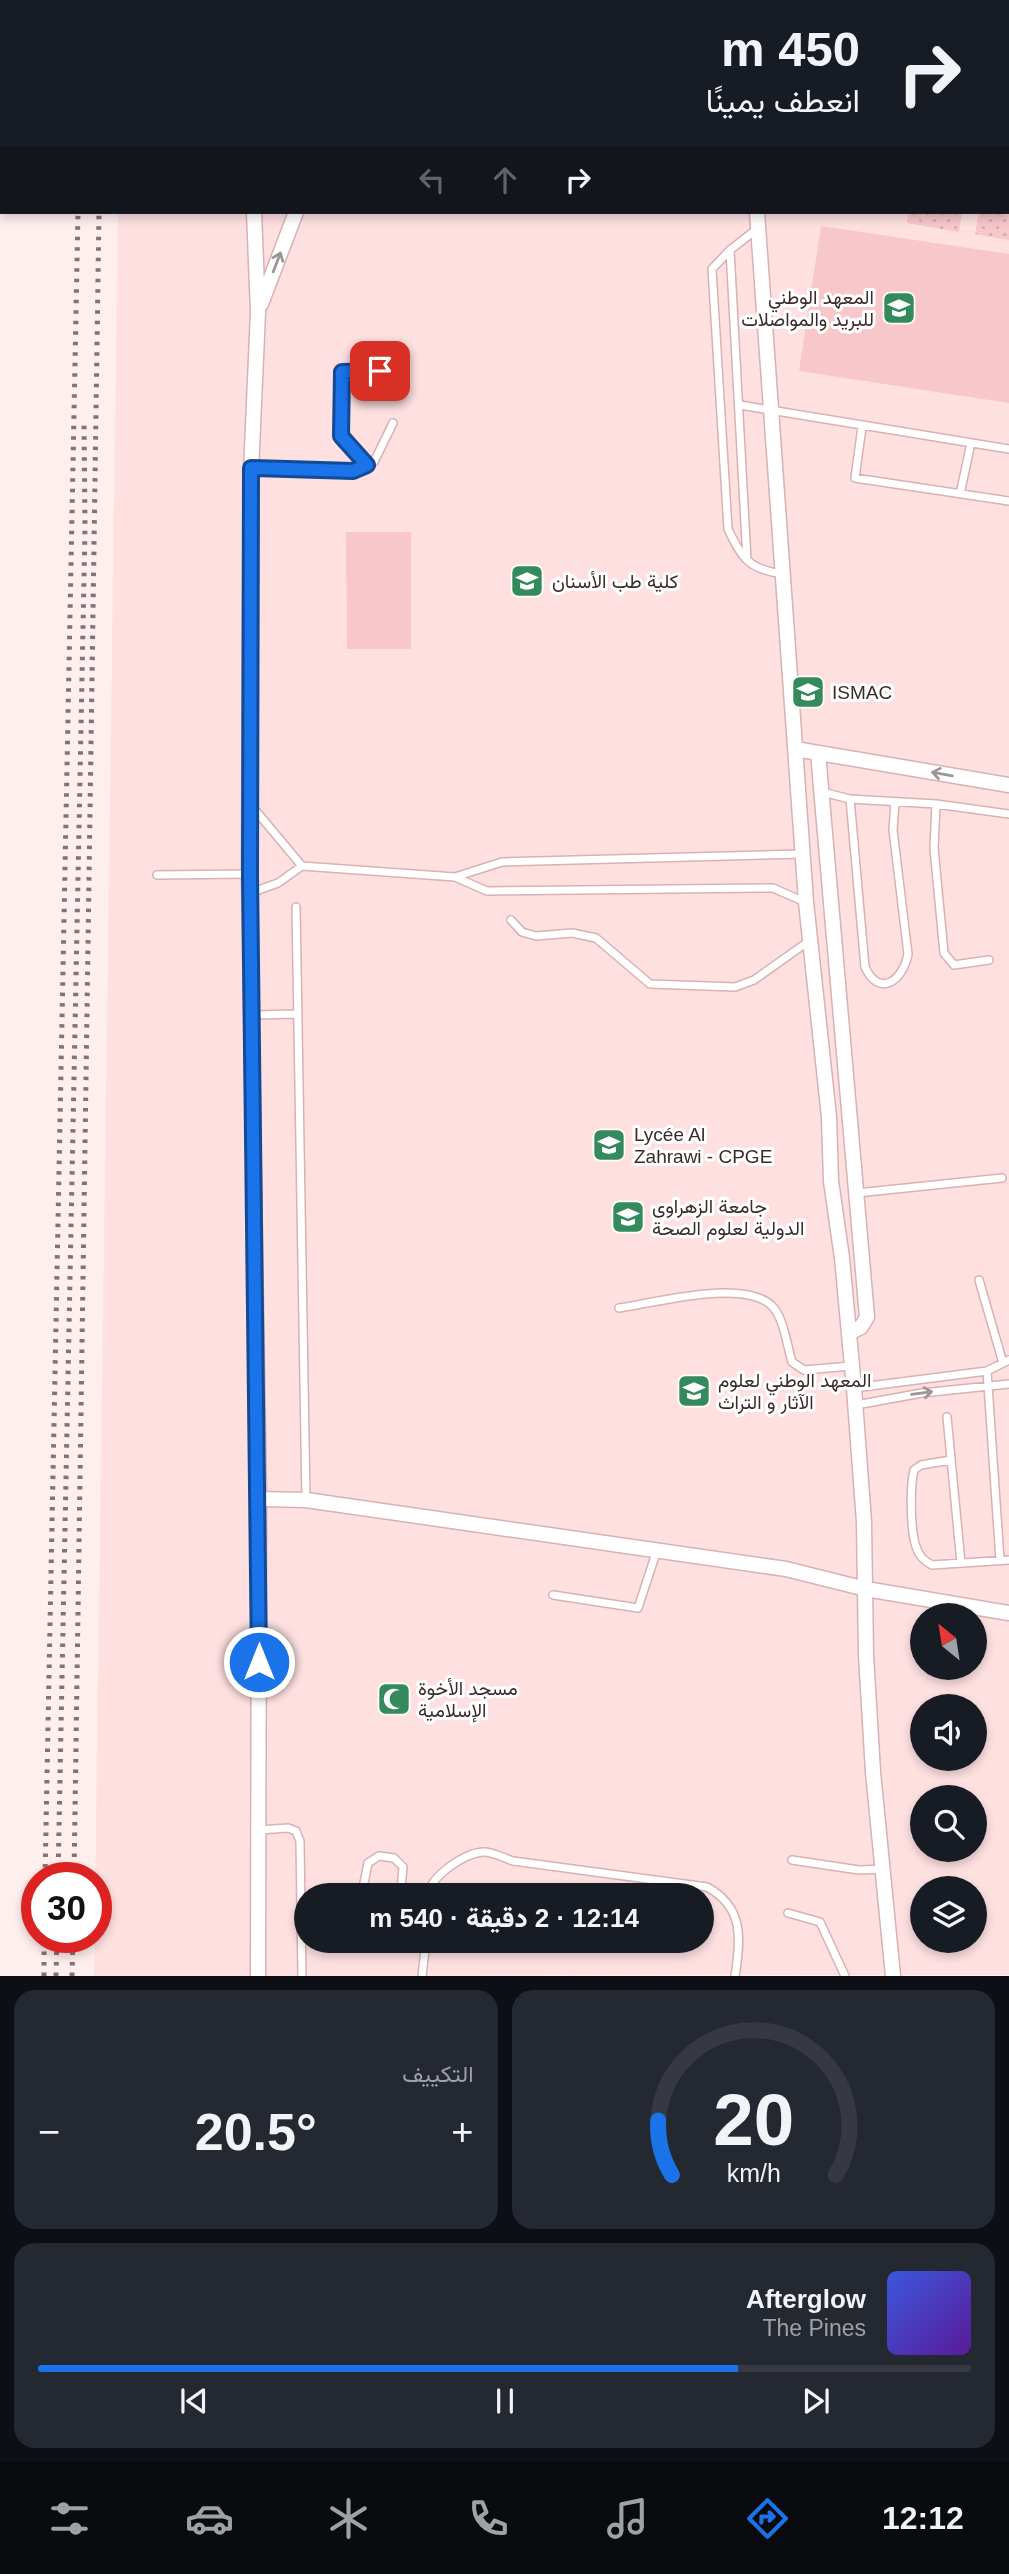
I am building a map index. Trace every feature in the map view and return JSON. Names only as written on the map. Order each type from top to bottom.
[{"type":"street","points":[[254,214],[258,312],[251,468],[250,894],[259,1499],[258,1976]]},
{"type":"street","points":[[258,312],[295,214]]},
{"type":"street","points":[[757,214],[806,902],[830,1128],[831,1181],[854,1388],[873,1772],[893,1976]]},
{"type":"street","points":[[795,749],[1009,785]]},
{"type":"street","points":[[818,753],[867,1317],[861,1327],[849,1333]]},
{"type":"street","points":[[259,1499],[306,1500],[786,1569],[866,1589],[1009,1613]]},
{"type":"lane","points":[[758,228],[730,250],[712,269],[728,528],[747,561],[758,570],[783,575]]},
{"type":"lane","points":[[730,250],[747,561]]},
{"type":"lane","points":[[367,465],[341,436],[342,372],[396,370],[397,382]]},
{"type":"lane","points":[[740,405],[1009,449]]},
{"type":"lane","points":[[251,468],[353,471],[374,462],[393,423]]},
{"type":"lane","points":[[862,427],[855,478],[1009,501]]},
{"type":"lane","points":[[961,494],[971,443]]},
{"type":"lane","points":[[822,792],[850,799],[936,804],[1009,814]]},
{"type":"lane","points":[[850,799],[865,967],[870,978],[882,984],[896,981],[905,969],[908,954],[893,830],[895,802]]},
{"type":"lane","points":[[250,804],[302,866]]},
{"type":"lane","points":[[936,804],[934,848],[944,953],[954,965],[989,960]]},
{"type":"lane","points":[[455,877],[502,862],[803,854]]},
{"type":"lane","points":[[250,894],[278,883],[302,866],[455,877],[487,891],[773,888],[806,902]]},
{"type":"lane","points":[[157,875],[250,874]]},
{"type":"lane","points":[[296,907],[306,1500]]},
{"type":"lane","points":[[511,920],[522,932],[536,936],[572,933],[596,938],[650,984],[735,987],[754,980],[810,941]]},
{"type":"lane","points":[[251,1015],[296,1014]]},
{"type":"lane","points":[[856,1193],[1002,1178]]},
{"type":"lane","points":[[854,1388],[987,1371],[1006,1361],[979,1280]]},
{"type":"lane","points":[[619,1308],[741,1292],[765,1301],[776,1312],[792,1362],[797,1367],[804,1370],[852,1366]]},
{"type":"lane","points":[[987,1371],[1000,1560]]},
{"type":"lane","points":[[855,1405],[1009,1384]]},
{"type":"lane","points":[[947,1417],[961,1563]]},
{"type":"lane","points":[[951,1460],[921,1465],[914,1470],[911,1482],[916,1548],[926,1562],[932,1565],[1009,1560]]},
{"type":"lane","points":[[553,1595],[638,1608],[657,1550]]},
{"type":"lane","points":[[258,1830],[288,1828],[296,1832],[300,1841],[302,1976]]},
{"type":"lane","points":[[436,1883],[441,1875],[470,1855],[482,1852],[513,1861],[677,1883]]},
{"type":"lane","points":[[364,1883],[368,1863],[379,1856],[394,1858],[403,1867],[402,1883]]},
{"type":"lane","points":[[792,1860],[859,1870],[884,1869]]},
{"type":"lane","points":[[714,1892],[728,1903],[740,1925],[736,1976]]},
{"type":"lane","points":[[788,1913],[820,1922],[845,1976]]},
{"type":"lane","points":[[422,1976],[425,1953]]},
{"type":"shaded area","points":[[118,214],[1009,214],[1009,1975],[94,1976],[94,1953],[112,1953],[112,1862],[96,1862]]},
{"type":"shaded area","points":[[909,214],[962,214],[959,232],[907,223]]},
{"type":"shaded area","points":[[979,214],[1009,214],[1009,240],[975,234]]},
{"type":"shaded area","name":"المعهد الوطني للبريد والمواصلات","points":[[821,226],[1009,254],[1009,403],[799,371]]},
{"type":"shaded area","points":[[346,532],[411,532],[411,649],[347,649]]},
{"type":"railway","points":[[45,1862],[78,214]]},
{"type":"railway","points":[[74,1862],[99,214]]},
{"type":"railway","points":[[58,1862],[85,528],[84,422]]},
{"type":"railway","points":[[44,1953],[44,1976]]},
{"type":"railway","points":[[56,1976],[57,1953]]},
{"type":"railway","points":[[72,1976],[73,1953]]},
{"type":"place","name":"المعهد الوطني للبريد والمواصلات","points":[[899,308]]},
{"type":"place","name":"كلية طب الأسنان","points":[[527,581]]},
{"type":"place","name":"ISMAC","points":[[808,692]]},
{"type":"place","name":"Lycée Al Zahrawi - CPGE","points":[[609,1145]]},
{"type":"place","name":"جامعة الزهراوي الدولية لعلوم الصحة","points":[[628,1217]]},
{"type":"place","name":"المعهد الوطني لعلوم الآثار و التراث","points":[[694,1391]]},
{"type":"place","name":"مسجد الأخوة الإسلامية","points":[[394,1699]]},
{"type":"route","points":[[259,1662],[250,874],[251,468],[353,471],[367,465],[341,436],[342,372],[380,371]]}]
